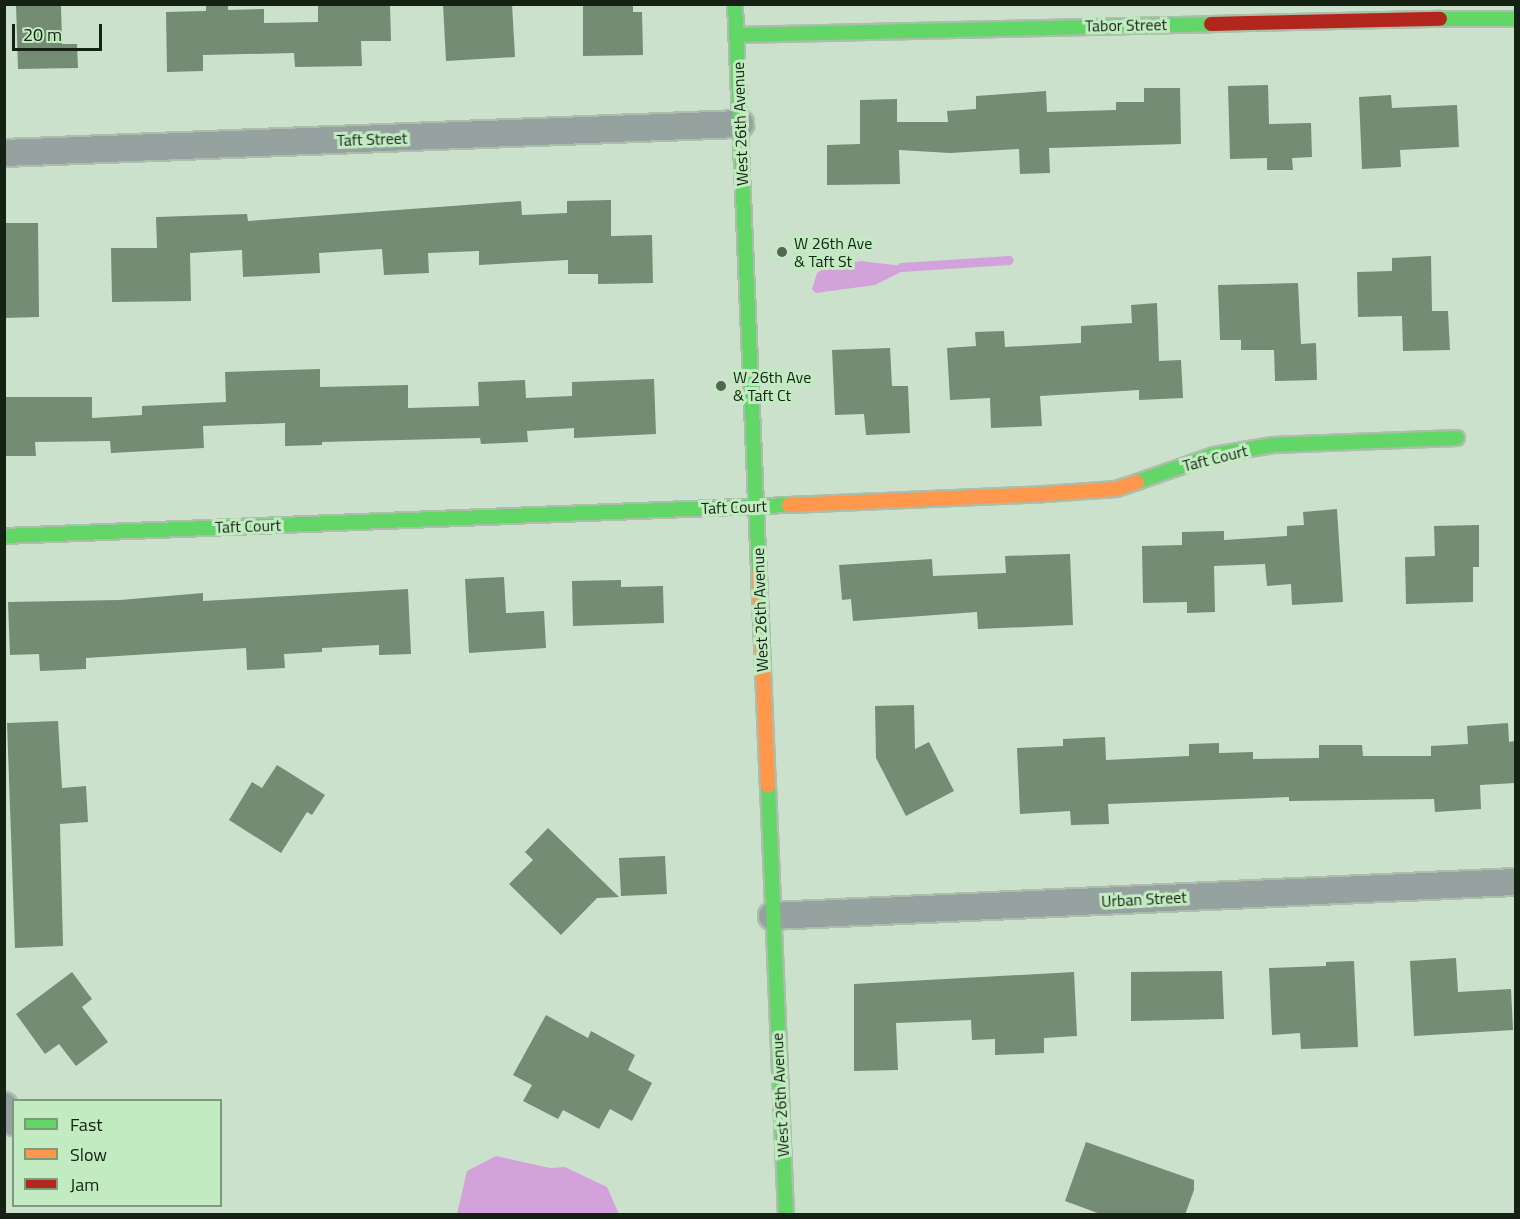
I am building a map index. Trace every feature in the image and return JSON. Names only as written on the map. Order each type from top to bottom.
[{"type":"street","name":"West 26th Avenue","points":[[735,4],[786,1215]]},
{"type":"street","name":"Tabor Street","points":[[737,35],[1362,12],[1515,19]]},
{"type":"street","name":"Taft Street","points":[[4,153],[740,124]]},
{"type":"street","name":"Taft Court","points":[[4,536],[1019,496],[1116,489],[1214,455],[1273,445],[1457,438]]},
{"type":"street","name":"Urban Street","points":[[772,916],[1515,882]]},
{"type":"street","points":[[4,1106],[12,1119]]},
{"type":"shaded area","points":[[861,261],[911,267],[875,285],[816,293],[812,289],[817,273],[825,268]]},
{"type":"shaded area","points":[[496,1156],[550,1168],[565,1167],[607,1187],[619,1214],[457,1214],[467,1171]]},
{"type":"building","points":[[16,4],[61,4],[62,44],[77,44],[78,68],[18,69]]},
{"type":"building","points":[[206,4],[228,4],[228,10],[264,9],[264,23],[318,22],[318,4],[390,4],[391,41],[361,41],[362,66],[295,67],[294,53],[203,55],[203,71],[167,72],[166,12],[206,11]]},
{"type":"building","points":[[443,4],[512,4],[515,57],[446,61]]},
{"type":"building","points":[[583,4],[633,4],[633,12],[642,12],[643,55],[583,56]]},
{"type":"building","points":[[1268,85],[1269,124],[1311,123],[1312,157],[1292,158],[1293,170],[1267,170],[1267,158],[1230,159],[1228,86]]},
{"type":"building","points":[[1144,88],[1180,88],[1181,144],[1049,148],[1050,173],[1020,174],[1019,149],[950,153],[899,150],[900,184],[827,185],[827,145],[860,144],[860,100],[897,99],[897,122],[948,122],[947,111],[976,109],[976,96],[1046,91],[1047,112],[1116,110],[1116,102],[1144,102]]},
{"type":"building","points":[[1391,95],[1392,108],[1457,105],[1459,147],[1400,150],[1401,167],[1362,169],[1359,97]]},
{"type":"building","points":[[611,200],[611,236],[652,235],[653,283],[598,284],[598,274],[568,274],[568,260],[479,265],[479,251],[428,253],[429,273],[384,275],[382,249],[319,253],[320,273],[243,277],[242,250],[190,253],[191,301],[112,302],[111,248],[157,248],[156,217],[247,214],[248,221],[521,201],[522,215],[567,213],[567,201]]},
{"type":"building","points":[[4,223],[38,223],[39,317],[4,318]]},
{"type":"building","points":[[1431,256],[1432,311],[1448,311],[1450,350],[1403,351],[1402,316],[1358,317],[1357,272],[1392,271],[1392,258]]},
{"type":"building","points":[[1298,283],[1301,344],[1316,343],[1317,380],[1275,381],[1274,350],[1241,350],[1241,340],[1220,340],[1218,285]]},
{"type":"building","points":[[1157,303],[1159,361],[1181,360],[1183,398],[1139,400],[1139,390],[1040,396],[1042,426],[991,428],[990,398],[950,400],[947,348],[976,346],[975,332],[1004,331],[1005,347],[1081,343],[1081,326],[1132,323],[1131,305]]},
{"type":"building","points":[[890,348],[892,386],[908,386],[910,433],[866,435],[864,414],[835,415],[832,350]]},
{"type":"building","points":[[320,369],[320,387],[408,385],[408,408],[479,406],[478,382],[525,380],[526,398],[572,396],[572,382],[654,379],[656,434],[574,438],[574,428],[527,431],[528,442],[481,444],[480,438],[322,442],[322,445],[285,446],[285,423],[203,426],[204,448],[111,453],[110,441],[35,442],[36,456],[5,456],[5,397],[92,397],[92,418],[142,415],[142,406],[226,402],[225,372]]},
{"type":"building","points":[[1337,509],[1343,602],[1292,605],[1291,584],[1267,586],[1265,564],[1214,566],[1215,612],[1187,613],[1187,602],[1143,603],[1142,546],[1182,545],[1182,532],[1224,531],[1224,540],[1287,536],[1287,526],[1304,525],[1303,512]]},
{"type":"building","points":[[1479,525],[1479,567],[1473,567],[1473,602],[1406,604],[1405,557],[1435,556],[1434,526]]},
{"type":"building","points":[[1070,554],[1073,625],[978,629],[977,612],[853,621],[851,599],[842,600],[839,565],[932,559],[933,576],[1006,573],[1005,556]]},
{"type":"building","points":[[504,577],[506,613],[544,611],[546,648],[469,653],[465,579]]},
{"type":"building","points":[[621,580],[621,587],[663,586],[664,623],[573,626],[572,581]]},
{"type":"building","points":[[408,589],[411,654],[379,655],[379,645],[322,648],[322,652],[284,654],[285,668],[247,670],[246,648],[86,658],[86,669],[40,671],[39,654],[10,655],[8,602],[120,600],[203,593],[203,601]]},
{"type":"building","points":[[914,705],[915,749],[929,742],[954,791],[906,816],[876,758],[875,706]]},
{"type":"building","points":[[58,721],[62,788],[86,786],[88,822],[60,824],[63,946],[15,948],[7,723]]},
{"type":"building","points":[[1508,723],[1509,742],[1515,741],[1515,783],[1480,785],[1481,809],[1435,812],[1434,799],[1289,801],[1289,797],[1108,804],[1109,824],[1071,825],[1070,811],[1020,814],[1017,748],[1063,746],[1063,739],[1105,737],[1106,760],[1189,756],[1189,744],[1219,743],[1219,753],[1253,752],[1253,759],[1319,758],[1319,745],[1362,745],[1363,756],[1431,756],[1431,746],[1468,744],[1467,726]]},
{"type":"building","points":[[277,765],[325,795],[312,815],[307,812],[281,853],[229,820],[252,782],[262,788]]},
{"type":"building","points":[[548,828],[619,897],[597,898],[561,935],[509,884],[533,860],[525,852]]},
{"type":"building","points":[[665,856],[667,894],[621,896],[619,858]]},
{"type":"building","points":[[1456,958],[1458,992],[1511,989],[1513,1030],[1414,1036],[1410,961]]},
{"type":"building","points":[[1354,961],[1358,1047],[1301,1049],[1300,1033],[1272,1035],[1269,968],[1326,966],[1326,962]]},
{"type":"building","points":[[1222,971],[1224,1019],[1131,1021],[1131,972]]},
{"type":"building","points":[[72,972],[92,999],[82,1007],[108,1042],[76,1066],[59,1044],[45,1054],[16,1014]]},
{"type":"building","points":[[1074,972],[1077,1036],[1044,1038],[1044,1053],[995,1055],[995,1039],[972,1040],[971,1020],[896,1023],[898,1070],[854,1071],[854,984]]},
{"type":"building","points":[[546,1015],[588,1038],[591,1031],[635,1055],[628,1070],[652,1083],[632,1121],[610,1109],[599,1129],[563,1110],[558,1119],[523,1101],[532,1085],[513,1075]]},
{"type":"building","points":[[1086,1142],[1194,1180],[1194,1190],[1185,1215],[1103,1215],[1065,1201]]},
{"type":"waterway","points":[[901,267],[1009,260]]},
{"type":"traffic: fast","points":[[735,4],[759,574]]},
{"type":"traffic: fast","points":[[1440,19],[1516,19]]},
{"type":"traffic: fast","points":[[737,35],[1211,24]]},
{"type":"traffic: fast","points":[[1137,482],[1214,455],[1273,445],[1457,438]]},
{"type":"traffic: fast","points":[[4,536],[789,505]]},
{"type":"traffic: fast","points":[[768,786],[786,1214]]},
{"type":"traffic: slow","points":[[789,505],[1031,495],[1116,489],[1137,482]]},
{"type":"traffic: slow","points":[[759,574],[768,786]]},
{"type":"traffic: jam","points":[[1211,24],[1440,19]]},
{"type":"place","name":"W 26th Ave & Taft St","points":[[782,252]]},
{"type":"place","name":"W 26th Ave & Taft Ct","points":[[721,386]]}]
